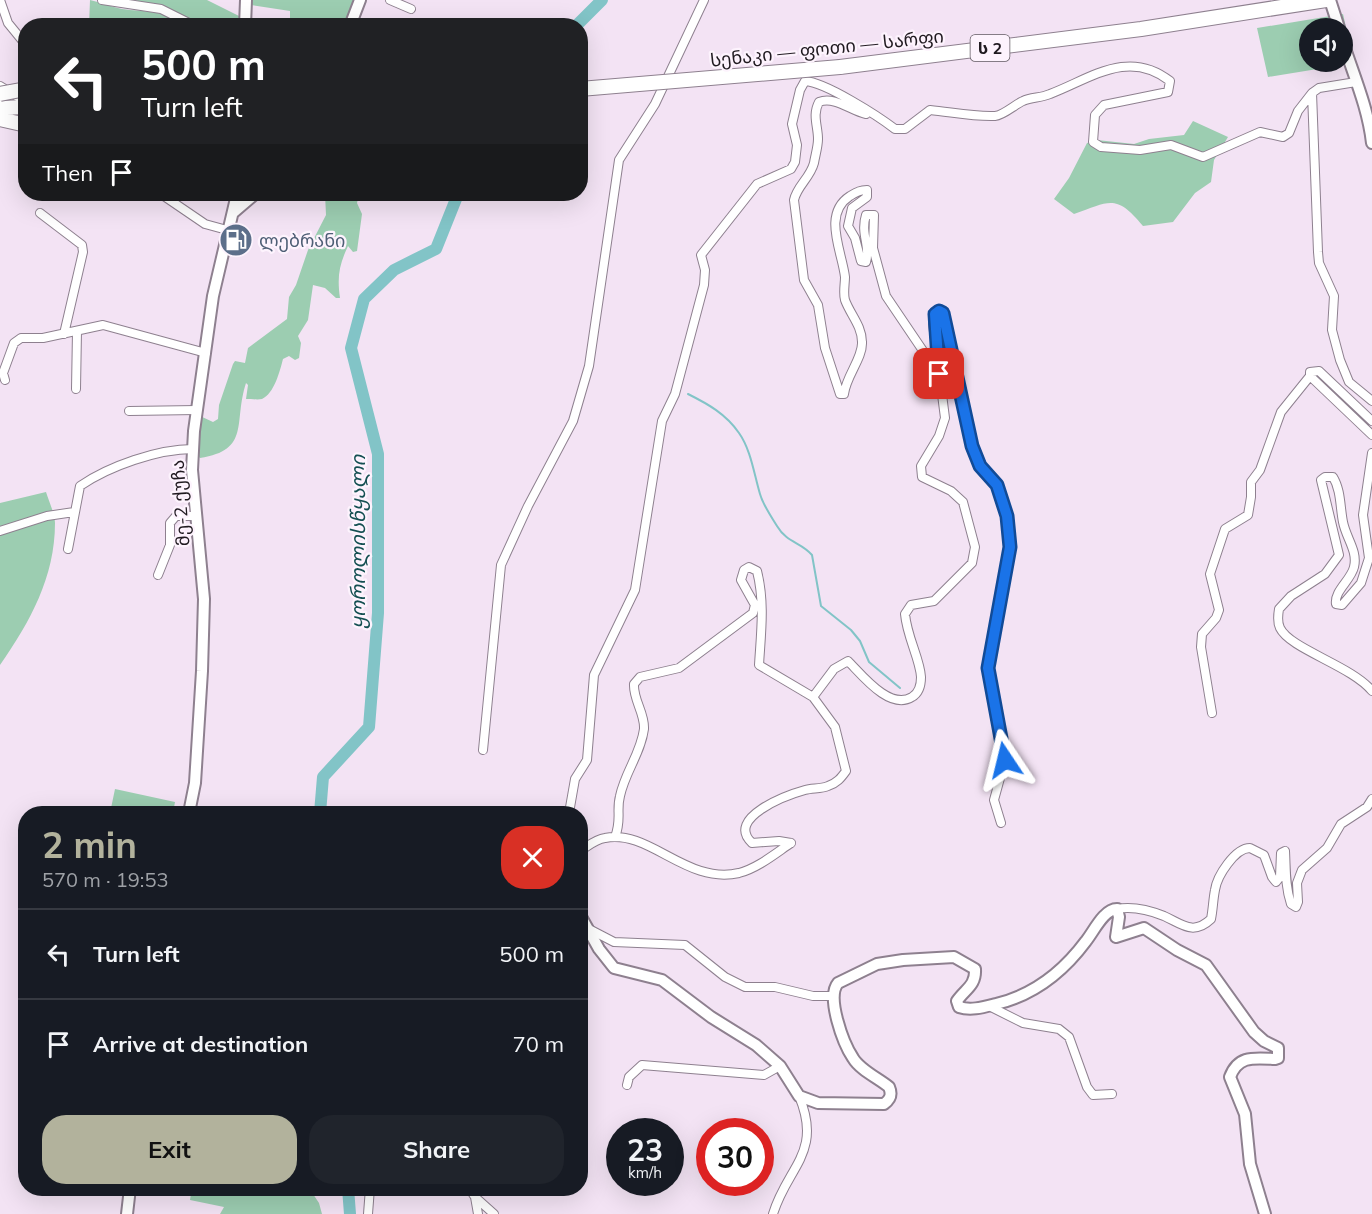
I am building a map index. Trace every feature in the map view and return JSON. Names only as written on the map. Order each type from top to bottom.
[{"type":"highway","name":"სენაკი — ფოთი — სარფი","points":[[588,88],[840,67],[1141,30],[1328,0]]},
{"type":"highway","points":[[0,94],[18,91]]},
{"type":"highway","points":[[0,119],[18,123]]},
{"type":"street","points":[[0,0],[8,23],[18,35]]},
{"type":"street","points":[[102,0],[161,9],[179,18]]},
{"type":"street","points":[[245,18],[246,0]]},
{"type":"street","points":[[353,18],[360,0]]},
{"type":"street","points":[[390,0],[411,9]]},
{"type":"street","points":[[483,750],[501,565],[528,506],[573,421],[589,366],[619,160],[654,104],[704,0]]},
{"type":"street","points":[[1328,0],[1335,18]]},
{"type":"street","points":[[570,806],[575,779],[587,760],[594,675],[628,611],[635,590],[662,421],[675,394],[704,285],[705,270],[701,255],[757,184],[791,169],[795,162],[797,145],[792,124],[800,90],[805,81],[814,82],[832,90],[895,129],[905,129],[930,110],[997,116],[1024,100],[1046,96],[1102,70],[1115,66],[1144,68],[1161,74],[1170,81],[1168,92],[1104,105],[1095,116],[1093,142],[1101,147],[1140,150],[1172,145],[1203,157],[1260,132],[1283,137],[1289,133],[1298,111],[1312,93],[1319,88],[1356,82]]},
{"type":"street","points":[[1353,72],[1371,116],[1372,143]]},
{"type":"street","points":[[0,86],[18,97]]},
{"type":"street","points":[[1312,93],[1318,252],[1319,263],[1334,296],[1332,330],[1334,343],[1348,382],[1372,401]]},
{"type":"street","points":[[871,115],[853,111],[833,100],[819,102],[816,108],[818,137],[813,164],[809,178],[796,191],[794,200],[804,280],[818,305],[825,348],[833,368],[837,389],[840,394],[844,394],[846,380],[863,345],[861,331],[845,298],[845,275],[839,254],[835,215],[846,199],[860,190],[867,190],[867,197],[851,210],[848,226],[855,238],[861,261],[866,262],[862,228],[866,215],[874,215],[873,248],[886,296],[939,374]]},
{"type":"street","points":[[171,201],[205,224],[227,230]]},
{"type":"street","name":"მე-2 ქუჩა","points":[[190,806],[195,783],[204,599],[196,516],[193,449],[213,296],[227,230],[236,201]]},
{"type":"street","points":[[234,212],[247,201]]},
{"type":"street","points":[[40,213],[82,245],[83,252],[64,333]]},
{"type":"street","points":[[813,697],[834,669],[848,661],[870,684],[896,701],[907,700],[916,695],[920,689],[921,677],[908,637],[905,614],[911,604],[934,601],[972,563],[975,547],[963,502],[951,491],[922,477],[921,466],[939,436],[945,418],[933,324],[935,314],[939,311],[943,313],[958,373],[972,446],[980,466],[997,485],[1007,516],[1010,547],[988,668],[1005,760],[994,800],[1001,823]]},
{"type":"street","points":[[5,380],[3,373],[14,343],[21,338],[43,338],[103,325],[206,352]]},
{"type":"street","points":[[76,331],[76,389]]},
{"type":"street","points":[[1212,713],[1201,647],[1202,634],[1216,618],[1219,610],[1211,586],[1210,574],[1225,529],[1248,515],[1251,482],[1260,470],[1281,412],[1314,370],[1319,370],[1372,421]]},
{"type":"street","points":[[1310,376],[1372,435]]},
{"type":"street","points":[[129,411],[197,410]]},
{"type":"street","points":[[68,549],[80,486],[91,478],[159,452],[193,449]]},
{"type":"street","points":[[1372,453],[1363,515],[1369,558],[1361,582],[1348,601],[1342,605],[1336,604],[1338,593],[1349,580],[1355,563],[1354,551],[1343,525],[1337,484],[1333,477],[1325,477],[1321,480],[1340,555],[1325,574],[1292,596],[1278,609],[1280,628],[1286,634],[1361,679],[1372,691]]},
{"type":"street","points":[[0,531],[47,516],[74,512]]},
{"type":"street","points":[[158,575],[170,545],[170,523],[176,516],[196,516]]},
{"type":"street","points":[[588,846],[599,839],[615,837],[662,852],[693,870],[731,874],[742,872],[791,843],[779,841],[752,843],[745,833],[746,823],[753,815],[781,798],[828,786],[840,780],[846,771],[835,727],[813,697],[759,665],[764,630],[761,586],[757,571],[749,567],[744,570],[741,580],[754,605],[753,613],[679,668],[640,677],[634,684],[633,696],[644,728],[638,753],[619,798],[621,824],[615,837]]},
{"type":"street","points":[[799,1096],[818,1103],[871,1104],[884,1104],[891,1097],[889,1086],[852,1058],[837,1018],[834,988],[838,983],[877,964],[954,957],[975,969],[971,987],[960,997],[957,1004],[971,1009],[1021,996],[1046,983],[1075,956],[1107,912],[1117,909],[1149,910],[1186,928],[1198,928],[1211,919],[1215,887],[1225,870],[1239,851],[1250,848],[1264,855],[1276,882],[1280,877],[1281,853],[1285,851],[1289,897],[1291,904],[1296,907],[1297,883],[1302,870],[1327,848],[1341,824],[1367,807],[1372,799]]},
{"type":"street","points":[[1117,909],[1119,917],[1116,937],[1144,928],[1177,950],[1200,961],[1216,979],[1254,1032],[1264,1041],[1278,1048],[1278,1058],[1242,1061],[1234,1066],[1230,1077],[1245,1114],[1250,1164],[1265,1214]]},
{"type":"street","points":[[588,928],[614,942],[685,945],[725,977],[745,987],[775,987],[813,996],[834,996]]},
{"type":"street","points":[[588,930],[614,968],[662,980],[711,1017],[756,1044],[780,1066],[805,1109],[807,1134],[804,1153],[776,1203],[773,1214]]},
{"type":"street","points":[[989,1006],[1023,1023],[1059,1029],[1074,1046],[1087,1087],[1093,1095],[1112,1094]]},
{"type":"street","points":[[627,1085],[629,1077],[642,1065],[764,1075],[780,1066]]},
{"type":"street","points":[[128,1214],[129,1196]]},
{"type":"street","points":[[368,1214],[369,1196]]},
{"type":"street","points":[[475,1197],[478,1214]]},
{"type":"street","points":[[475,1197],[494,1214]]},
{"type":"green space","points":[[90,0],[122,9],[174,18],[89,18]]},
{"type":"green space","points":[[134,0],[207,0],[239,16],[239,18],[187,18],[164,7]]},
{"type":"green space","points":[[251,0],[357,0],[349,18],[290,18],[290,11],[251,5]]},
{"type":"green space","points":[[1343,14],[1344,18],[1318,18]]},
{"type":"green space","points":[[1299,21],[1299,72],[1268,77],[1257,28]]},
{"type":"green space","points":[[1193,121],[1228,137],[1214,160],[1211,182],[1195,193],[1173,222],[1143,226],[1126,209],[1112,203],[1074,214],[1054,199],[1069,178],[1087,143],[1097,140],[1134,144],[1149,139],[1184,135]]},
{"type":"green space","points":[[325,201],[357,201],[362,214],[357,251],[353,252],[348,246],[341,265],[340,298],[336,298],[325,288],[313,285],[308,320],[298,336],[301,343],[299,358],[295,360],[289,356],[283,359],[273,387],[262,399],[246,399],[248,385],[246,383],[234,441],[227,449],[200,458],[197,455],[198,415],[213,422],[218,419],[219,405],[235,361],[245,363],[248,348],[287,319],[289,297],[296,285],[308,250],[326,215]]},
{"type":"green space","points":[[46,492],[55,523],[51,562],[31,615],[0,665],[0,503]]},
{"type":"green space","points":[[115,789],[175,802],[174,806],[111,806]]},
{"type":"green space","points":[[191,1196],[314,1196],[322,1214],[220,1214],[224,1207],[190,1200]]},
{"type":"waterway","name":"ყოროლისწყალი","points":[[584,18],[602,0]]},
{"type":"waterway","name":"ყოროლისწყალი","points":[[321,806],[323,777],[369,727],[378,613],[378,454],[351,348],[364,299],[394,270],[436,249],[455,201]]},
{"type":"waterway","points":[[688,394],[716,410],[739,433],[749,454],[767,510],[781,532],[812,555],[821,606],[851,630],[860,641],[869,662],[900,688]]},
{"type":"waterway","name":"ყოროლისწყალი","points":[[349,1196],[350,1214]]},
{"type":"place","name":"ლებრანი","points":[[236,240]]},
{"type":"route","points":[[939,374],[933,324],[935,314],[939,311],[943,313],[958,373],[972,446],[980,466],[997,485],[1007,516],[1010,547],[988,668],[1005,760]]}]
